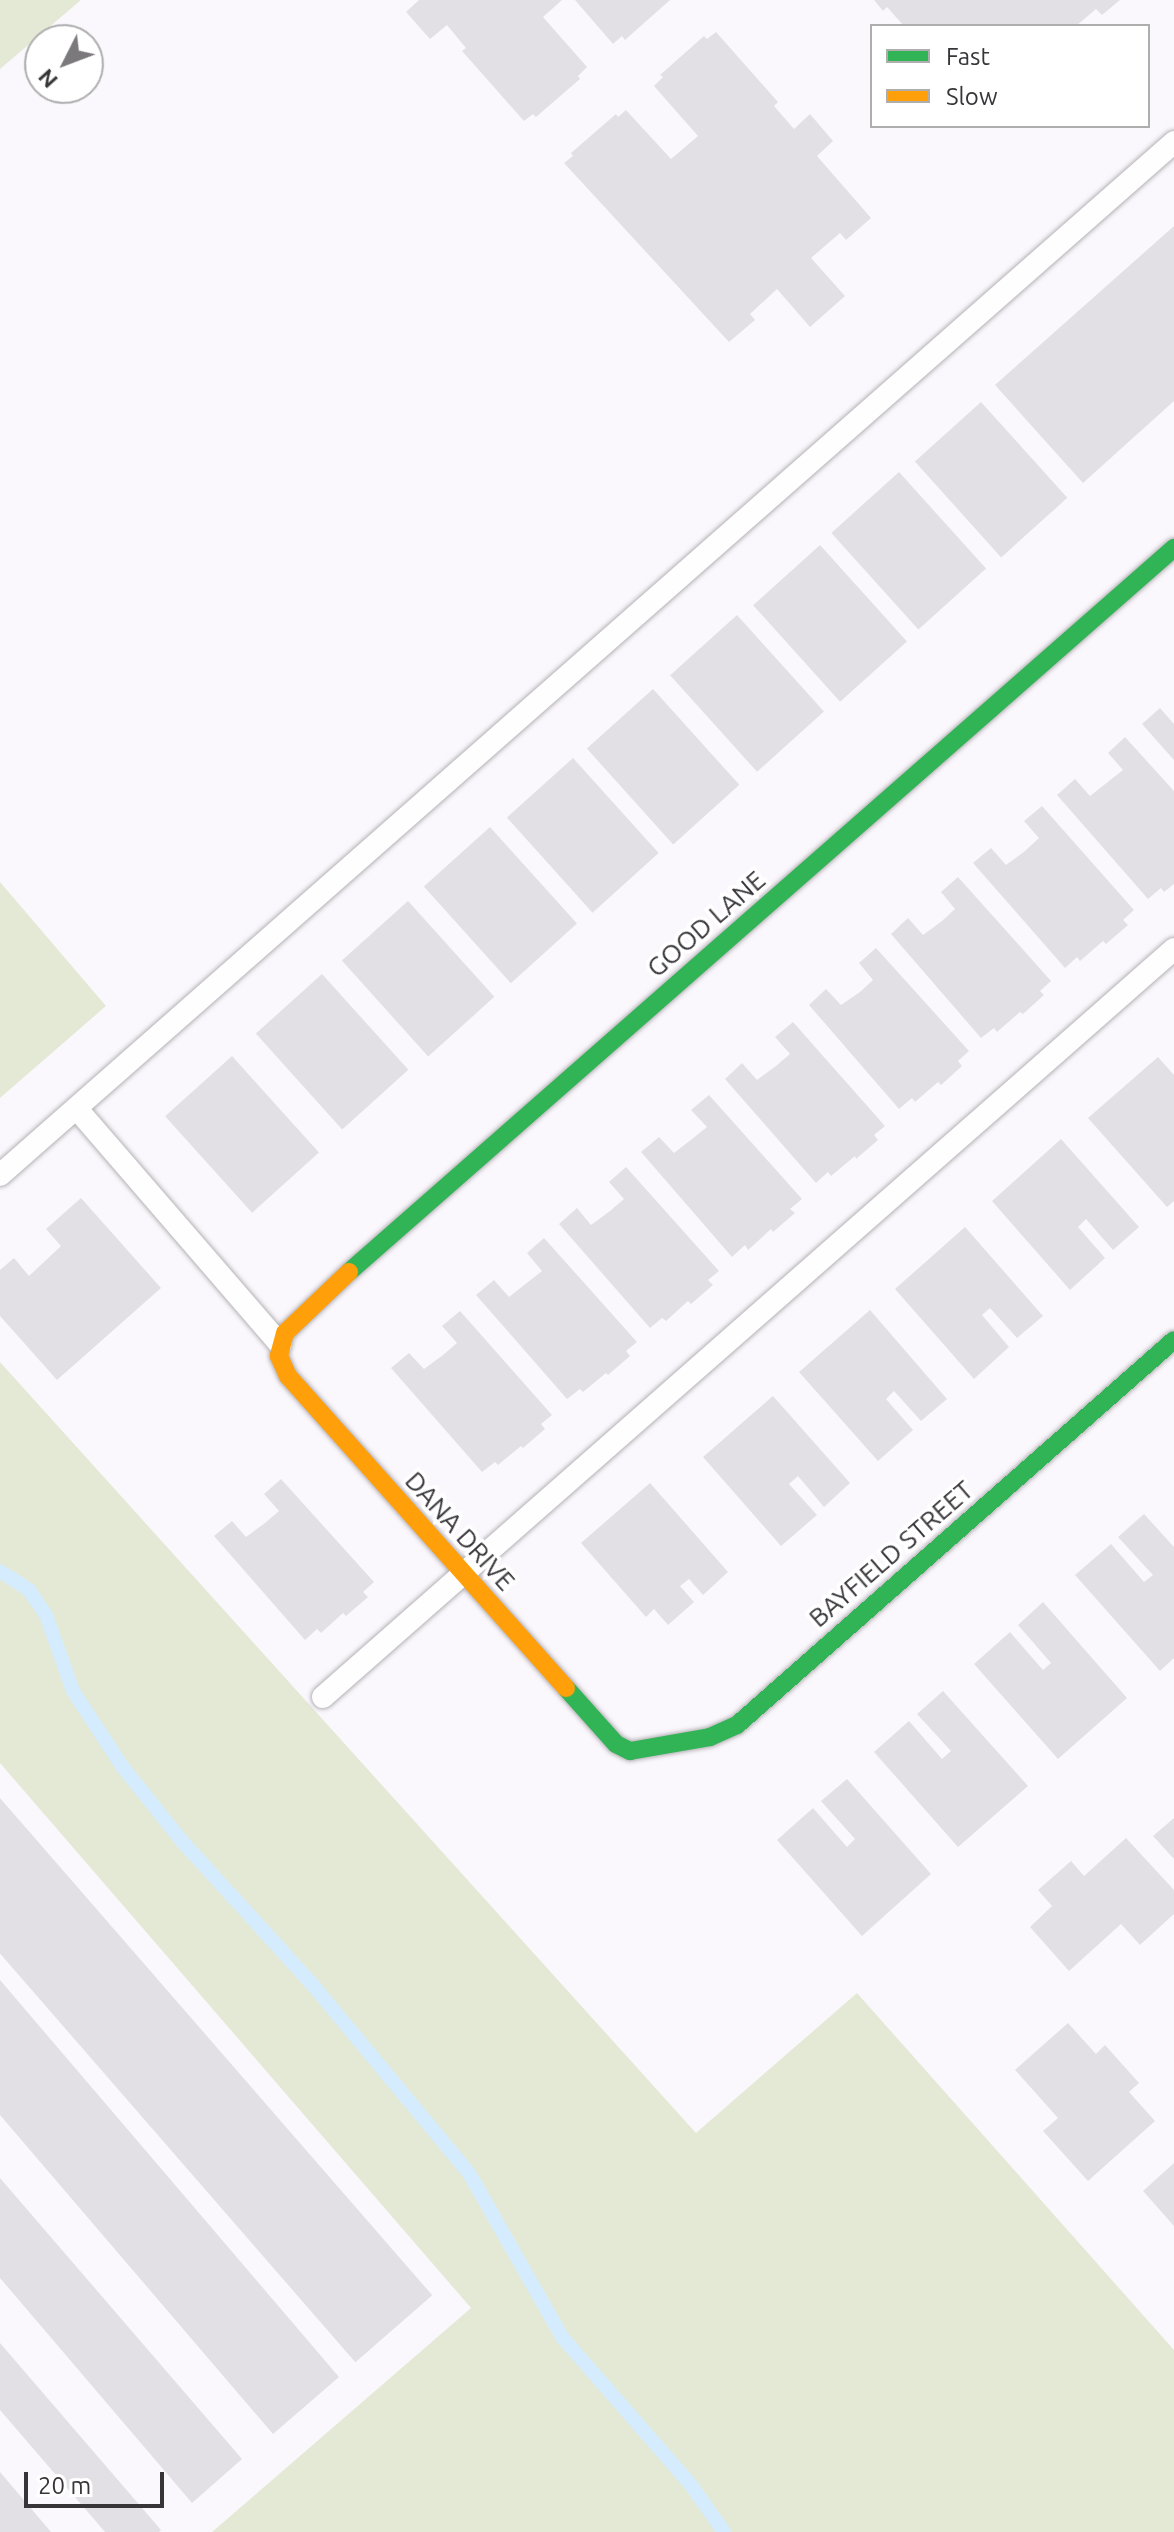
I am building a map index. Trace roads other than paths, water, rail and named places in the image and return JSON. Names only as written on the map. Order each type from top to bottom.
[{"type":"street","name":"GOOD LANE","points":[[280,1344],[301,1314],[1174,548]]},
{"type":"street","name":"BAYFIELD STREET","points":[[616,1744],[630,1751],[644,1751],[710,1737],[737,1725],[1174,1340]]},
{"type":"street","name":"DANA DRIVE","points":[[280,1344],[281,1365],[288,1376],[616,1744]]},
{"type":"lane","points":[[0,1175],[1174,142]]},
{"type":"lane","points":[[323,1697],[1174,949]]},
{"type":"lane","points":[[77,1109],[280,1344]]},
{"type":"waterway","points":[[0,1571],[29,1590],[46,1615],[73,1691],[122,1766],[181,1840],[312,1984],[469,2173],[562,2337],[691,2485],[724,2532]]}]
